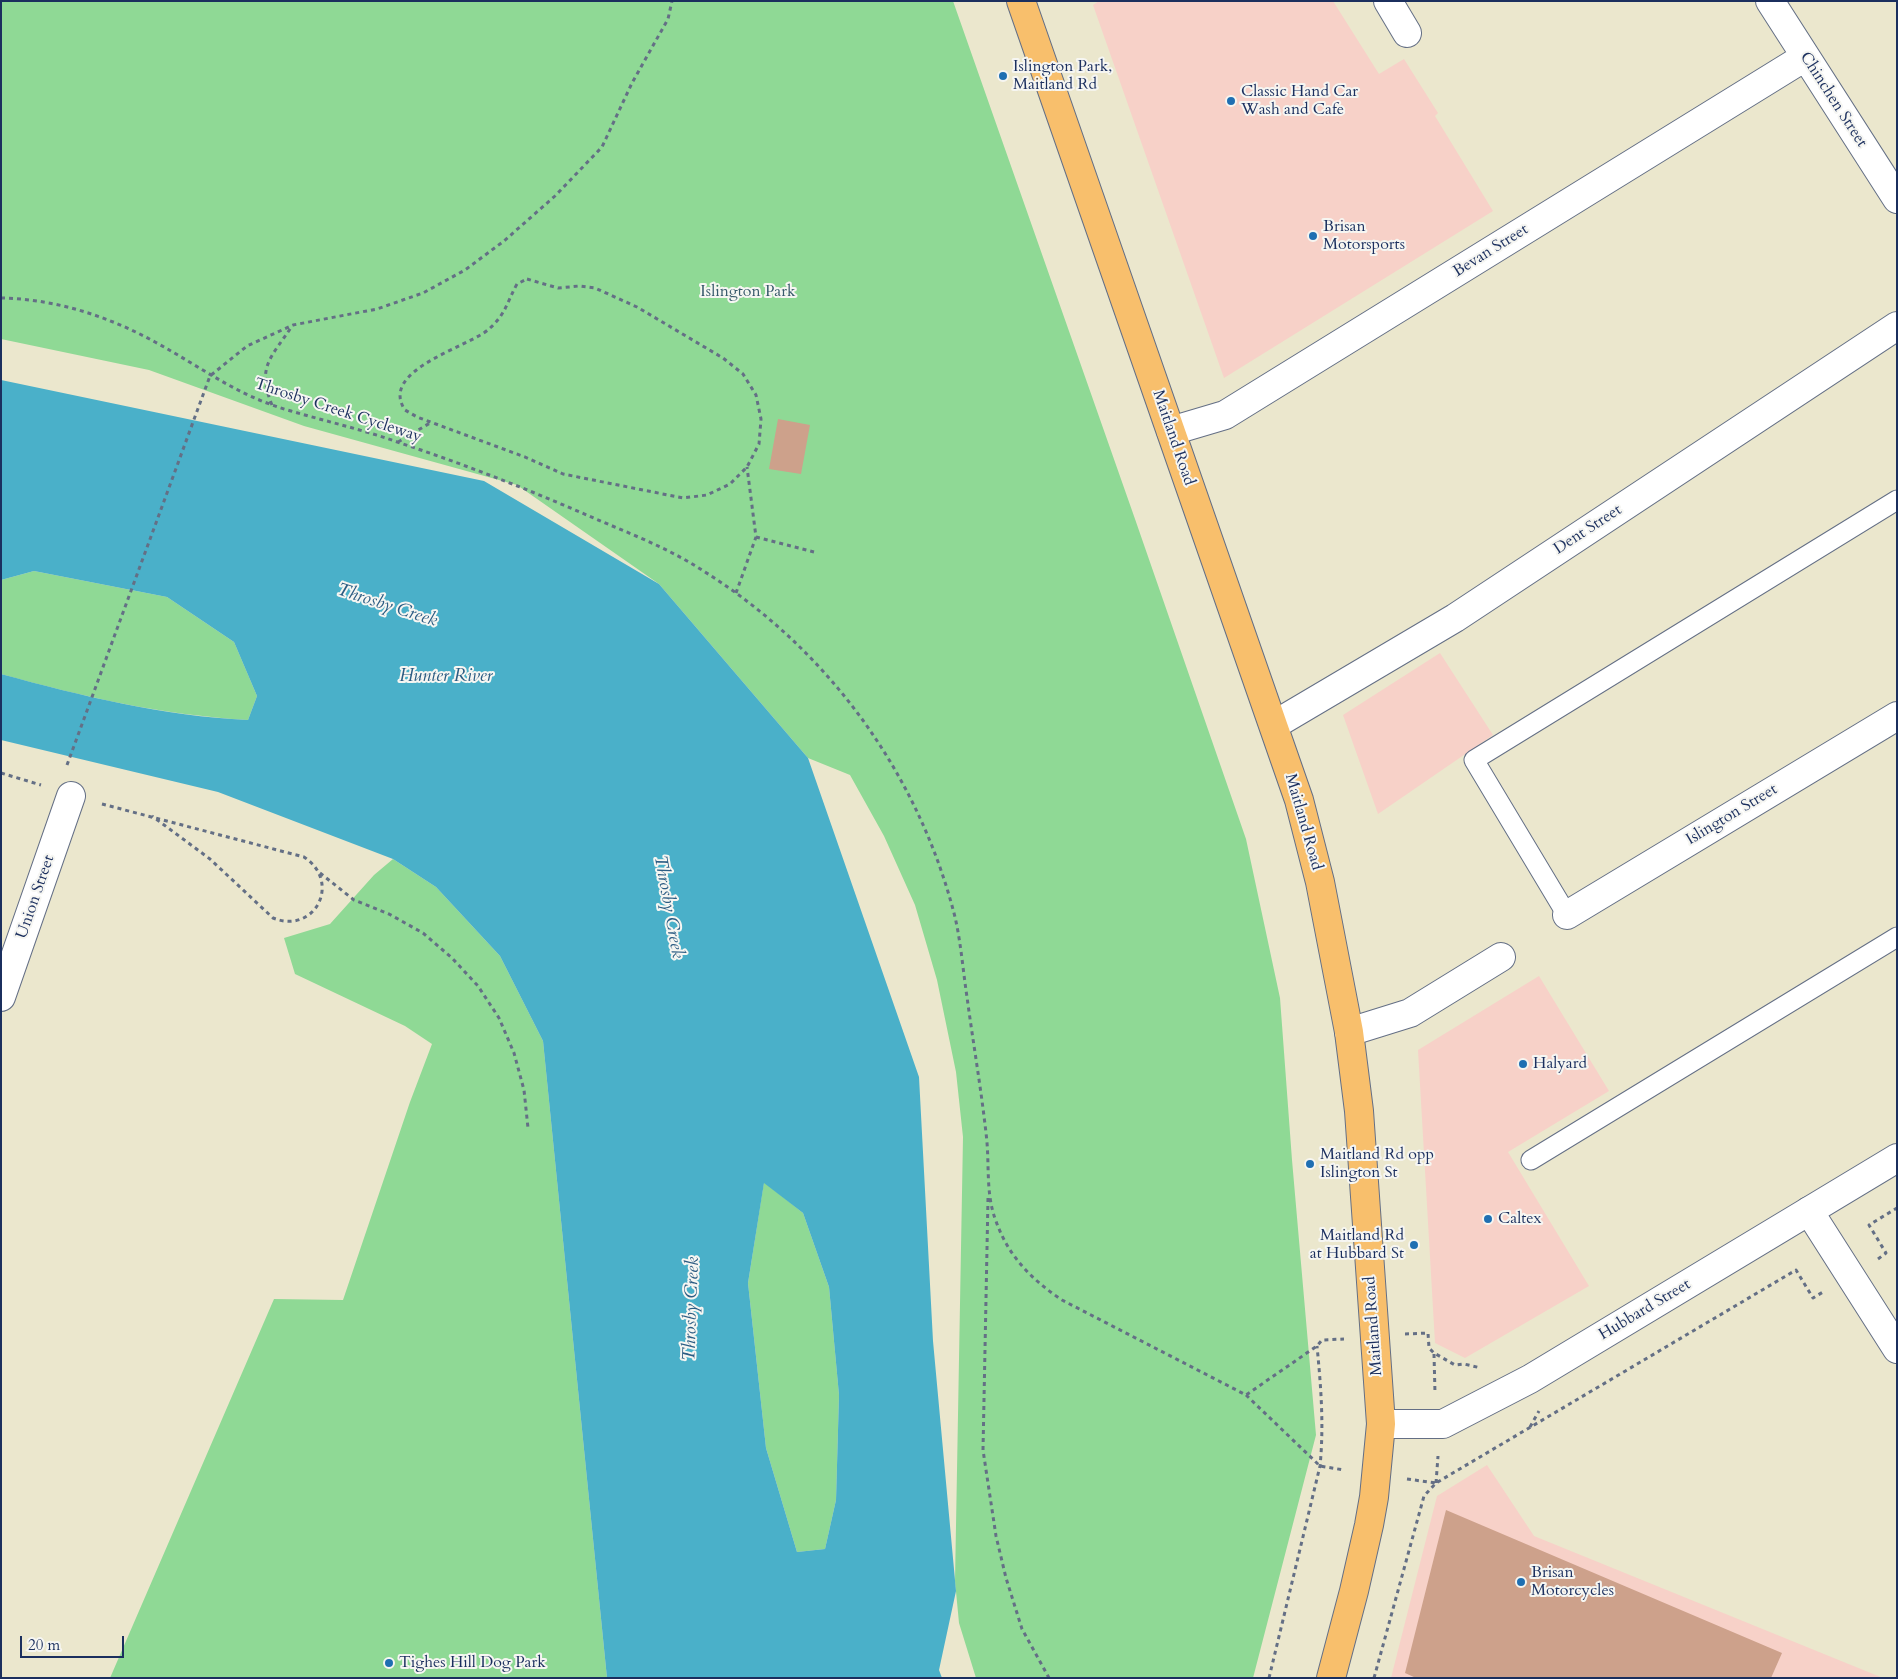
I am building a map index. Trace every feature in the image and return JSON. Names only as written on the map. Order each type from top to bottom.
[{"type":"main road","name":"Maitland Road","points":[[1021,1],[1299,800],[1320,882],[1349,1032],[1359,1111],[1381,1424],[1371,1516],[1354,1592],[1331,1678]]},
{"type":"street","points":[[1388,1],[1407,33]]},
{"type":"street","name":"Chinchen Street","points":[[1770,1],[1897,198]]},
{"type":"street","name":"Bevan Street","points":[[1171,431],[1225,415],[1805,57]]},
{"type":"street","name":"Dent Street","points":[[1274,725],[1455,618],[1897,326]]},
{"type":"street","name":"Islington Street","points":[[1567,914],[1897,716]]},
{"type":"street","name":"Union Street","points":[[1,997],[71,796]]},
{"type":"street","points":[[1349,1032],[1410,1012],[1502,956]]},
{"type":"street","name":"Hubbard Street","points":[[1381,1424],[1443,1424],[1475,1408],[1530,1379],[1897,1158]]},
{"type":"street","points":[[1809,1211],[1897,1349]]},
{"type":"lane","points":[[1567,914],[1474,760],[1897,500]]},
{"type":"lane","points":[[1531,1160],[1897,937]]},
{"type":"path","points":[[65,768],[210,376],[248,346],[293,325],[377,309],[423,293],[465,270],[504,241],[555,196],[602,147],[632,83],[668,19],[672,1]]},
{"type":"path","points":[[528,279],[558,288],[579,286],[595,288],[636,307],[723,358],[743,374],[756,395],[761,420],[759,444],[747,466],[730,484],[708,495],[683,498],[563,474],[524,457],[430,422],[417,417],[403,408],[400,397],[403,383],[426,363],[478,338],[489,330],[508,307],[517,284],[528,279]]},
{"type":"path","name":"Throsby Creek Cycleway","points":[[1,298],[53,303],[101,317],[155,342],[241,393],[272,406],[398,442],[532,491],[666,549],[704,571],[736,593],[775,624],[834,683],[881,745],[901,779],[933,850],[956,919],[987,1138],[989,1185]]},
{"type":"path","points":[[272,406],[264,372],[276,347],[293,325]]},
{"type":"path","points":[[398,442],[430,422]]},
{"type":"path","points":[[736,593],[756,537],[747,466]]},
{"type":"path","points":[[756,537],[814,552]]},
{"type":"path","points":[[1,773],[60,790],[71,796],[152,816],[304,857],[313,864],[319,873],[322,895],[314,910],[306,917],[295,921],[273,918],[210,859],[152,816]]},
{"type":"path","points":[[319,873],[354,900],[389,914],[423,934],[452,958],[478,986],[499,1018],[514,1053],[524,1090],[528,1128]]},
{"type":"path","points":[[989,1185],[994,1214],[1005,1242],[1017,1261],[1042,1287],[1062,1300],[1246,1395],[1320,1466]]},
{"type":"path","points":[[989,1185],[983,1450],[996,1536],[1006,1578],[1022,1629],[1049,1678]]},
{"type":"path","points":[[1886,1253],[1869,1225],[1897,1208]]},
{"type":"path","points":[[1374,1678],[1424,1496],[1436,1483],[1796,1270],[1813,1298]]},
{"type":"path","points":[[1419,1333],[1428,1333],[1429,1348],[1434,1354],[1455,1365],[1464,1364]]},
{"type":"path","points":[[1246,1395],[1317,1346],[1323,1437],[1320,1466],[1269,1678]]},
{"type":"path","points":[[1434,1354],[1434,1368]]},
{"type":"path","points":[[1436,1483],[1438,1457]]},
{"type":"shaded area","points":[[1099,1],[1333,1],[1379,74],[1404,59],[1438,113],[1435,116],[1493,211],[1224,378],[1093,5]]},
{"type":"shaded area","points":[[1440,653],[1493,735],[1378,814],[1343,715]]},
{"type":"shaded area","name":"Caltex","points":[[1539,976],[1609,1091],[1508,1152],[1589,1286],[1465,1358],[1435,1343],[1418,1050]]},
{"type":"shaded area","name":"Brisan Motorcycles","points":[[1487,1465],[1534,1536],[1883,1678],[1391,1678],[1437,1496]]},
{"type":"green space","name":"Islington Park","points":[[1,1],[953,1],[1246,839],[1280,998],[1316,1435],[1253,1678],[976,1678],[959,1623],[955,1581],[963,1137],[956,1072],[937,980],[915,905],[884,836],[850,775],[808,758],[659,584],[517,485],[304,426],[149,370],[1,339]]},
{"type":"green space","points":[[34,571],[167,597],[234,642],[257,696],[248,720],[216,718],[123,704],[1,674],[1,580]]},
{"type":"green space","points":[[393,859],[436,887],[500,956],[543,1041],[607,1678],[110,1678],[274,1299],[343,1300],[410,1102],[432,1044],[405,1026],[295,974],[284,938],[330,924],[374,875]]},
{"type":"green space","points":[[764,1182],[803,1213],[829,1287],[839,1395],[836,1500],[825,1549],[797,1552],[766,1448],[748,1283]]},
{"type":"water","name":"Hunter River","points":[[1,380],[484,481],[659,584],[808,758],[919,1077],[933,1341],[956,1591],[939,1670],[942,1678],[607,1678],[543,1041],[500,956],[436,887],[393,859],[218,792],[1,740],[1,674],[123,704],[216,718],[248,720],[257,696],[234,642],[167,597],[34,571],[1,580]],"holes":[[[764,1183],[803,1213],[829,1287],[839,1395],[836,1500],[825,1549],[797,1552],[766,1448],[748,1283]]]},
{"type":"building","points":[[778,419],[810,425],[801,474],[769,469]]},
{"type":"building","name":"Brisan Motorcycles","points":[[1446,1510],[1782,1653],[1771,1678],[1416,1678],[1405,1673]]},
{"type":"place","name":"Islington Park, Maitland Rd","points":[[1003,76]]},
{"type":"place","name":"Classic Hand Car Wash and Cafe","points":[[1231,101]]},
{"type":"place","name":"Brisan Motorsports","points":[[1313,236]]},
{"type":"place","name":"Halyard","points":[[1523,1064]]},
{"type":"place","name":"Maitland Rd opp Islington St","points":[[1310,1164]]},
{"type":"place","name":"Caltex","points":[[1488,1219]]},
{"type":"place","name":"Maitland Rd at Hubbard St","points":[[1414,1245]]},
{"type":"place","name":"Brisan Motorcycles","points":[[1521,1582]]},
{"type":"place","name":"Tighes Hill Dog Park","points":[[389,1663]]},
{"type":"water label","name":"Throsby Creek","points":[[387,606]]},
{"type":"water label","name":"Throsby Creek","points":[[668,907]]},
{"type":"water label","name":"Throsby Creek","points":[[692,1309]]}]
